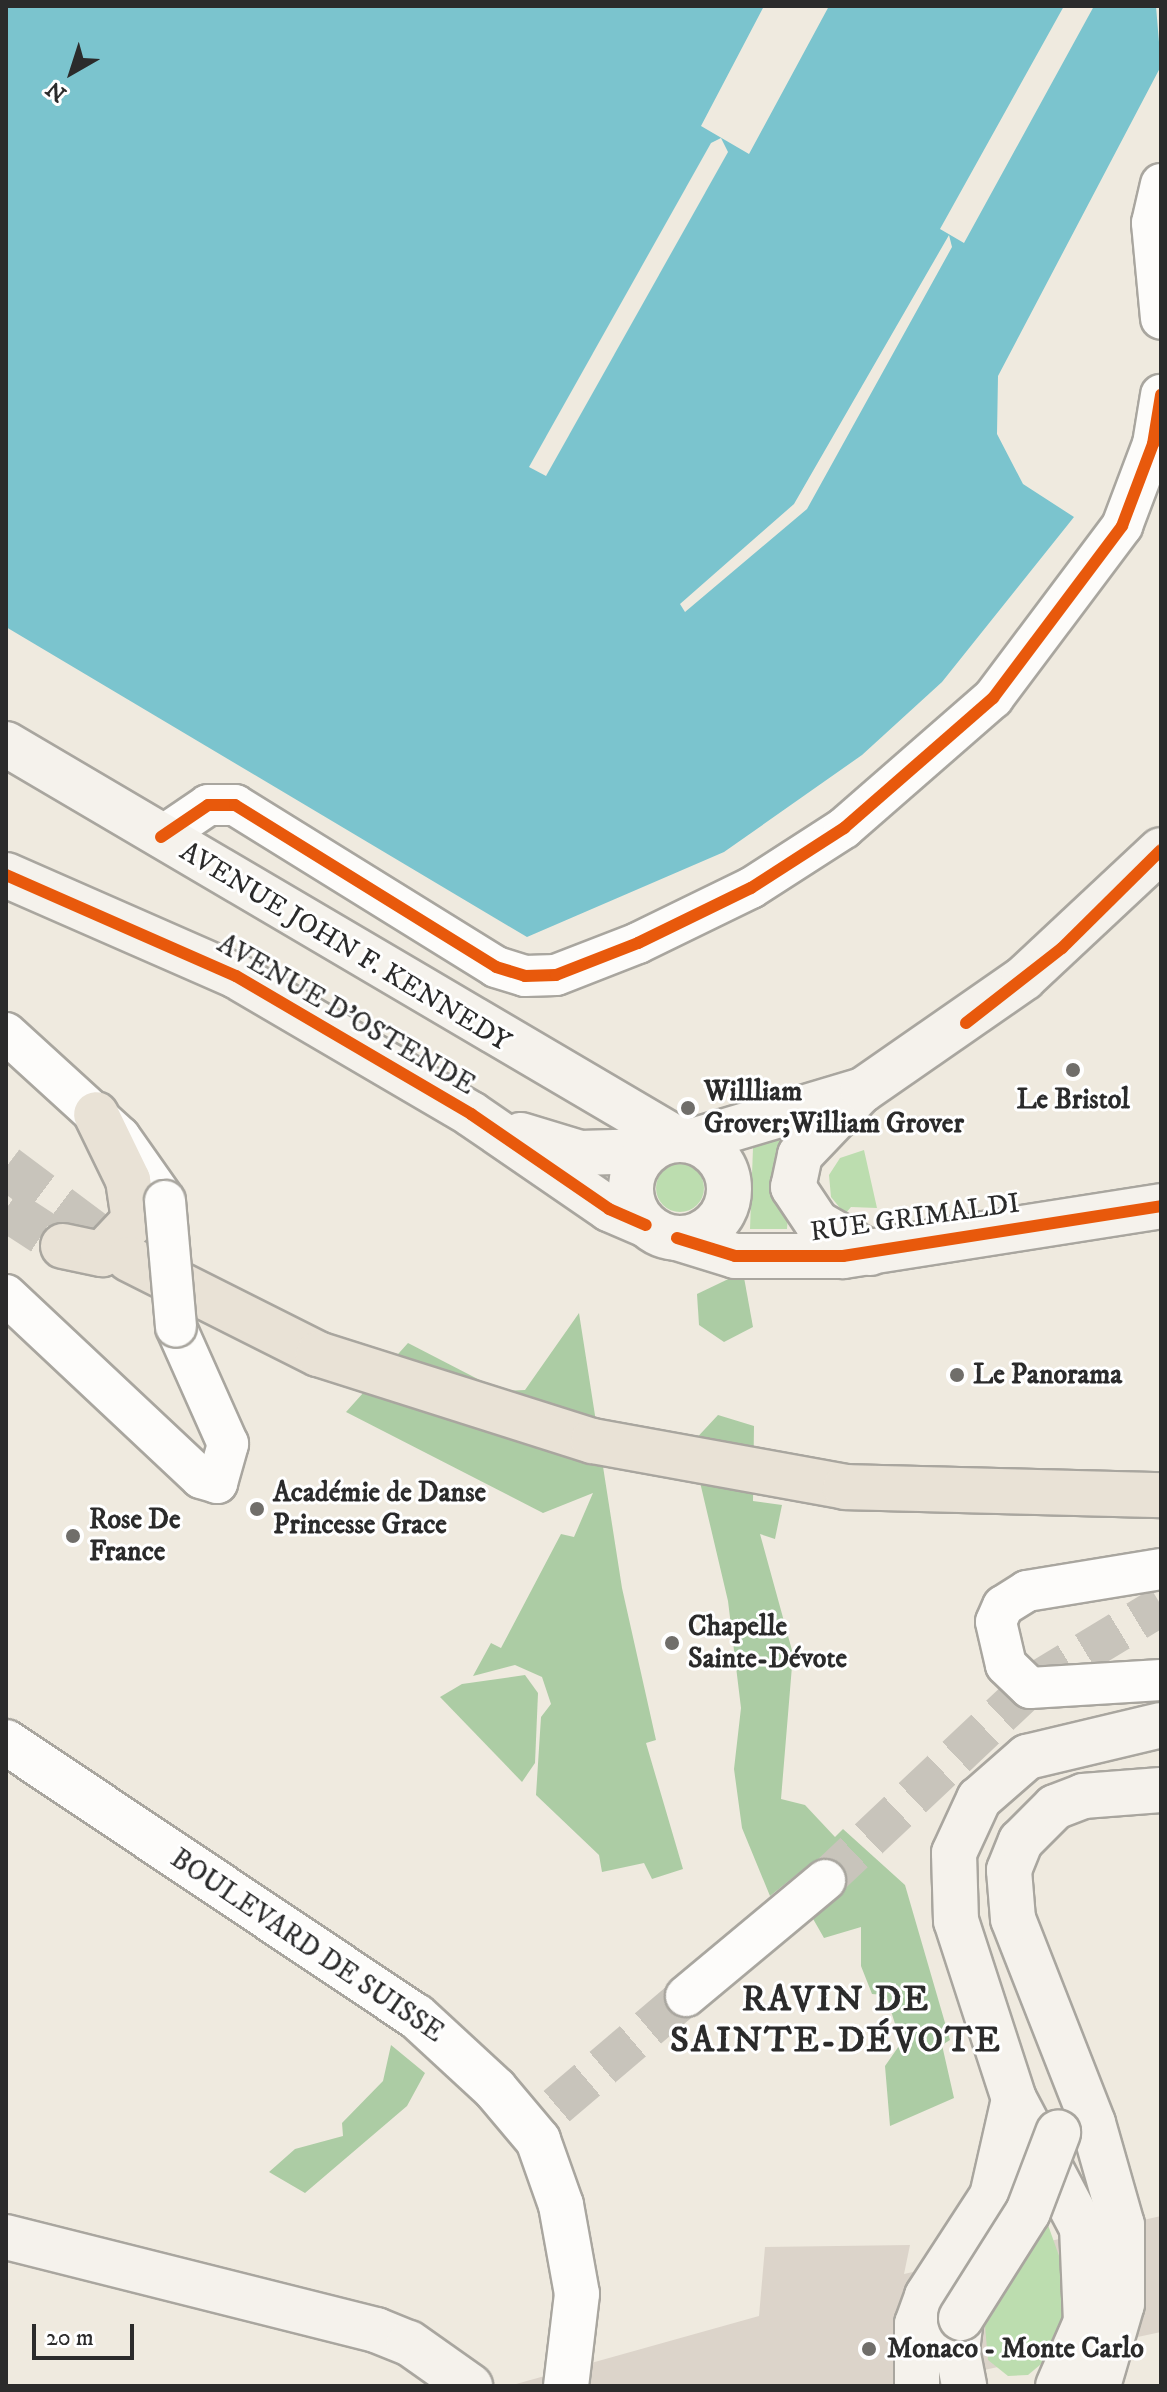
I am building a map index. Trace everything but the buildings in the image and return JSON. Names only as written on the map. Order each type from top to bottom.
[{"type":"main road","name":"AVENUE JOHN F. KENNEDY","points":[[6,744],[561,1077],[607,1123],[655,1153]]},
{"type":"main road","points":[[870,1253],[817,1223],[793,1187],[800,1155],[863,1090],[1049,958],[1161,850]]},
{"type":"main road","name":"AVENUE D'OSTENDE","points":[[6,875],[236,976],[471,1114],[574,1188],[662,1232]]},
{"type":"main road","points":[[655,1153],[863,1090]]},
{"type":"main road","points":[[63,1246],[102,1254],[134,1220],[128,1180],[96,1114]]},
{"type":"main road","name":"AVENUE D'OSTENDE","points":[[471,1114],[553,1146],[655,1153]]},
{"type":"main road","points":[[655,1153],[723,1164],[728,1201],[715,1224],[662,1232],[634,1205],[655,1153]]},
{"type":"main road","name":"RUE GRIMALDI","points":[[662,1232],[735,1256],[870,1253],[1161,1206]]},
{"type":"main road","points":[[129,1259],[318,1354],[579,1438],[805,1481],[1030,1495],[1161,1495]]},
{"type":"main road","points":[[1030,1495],[1161,1474]]},
{"type":"main road","points":[[1068,2383],[1087,2311],[1082,2228],[1014,2099],[956,1921],[951,1874],[961,1829],[979,1799],[1027,1757],[1161,1725]]},
{"type":"main road","points":[[1068,2383],[1122,2304],[1122,2225],[1093,2123],[1055,2043],[1008,1900],[1014,1857],[1055,1807],[1083,1796],[1161,1790]]},
{"type":"main road","points":[[958,2360],[1028,2212],[1058,2133],[1063,2093],[1055,2043]]},
{"type":"main road","points":[[917,2386],[917,2324],[927,2296],[992,2196],[1014,2099]]},
{"type":"main road","points":[[6,2237],[376,2330],[409,2343],[470,2386]]},
{"type":"street","points":[[1161,184],[1152,223],[1161,319]]},
{"type":"street","points":[[161,837],[208,805],[235,805],[496,967],[525,976],[556,975],[638,943],[751,888],[844,828],[993,698],[1122,526],[1153,444],[1161,395]]},
{"type":"street","points":[[6,1033],[96,1114],[141,1160],[165,1201],[176,1327],[228,1444],[217,1483],[201,1478],[6,1295]]},
{"type":"street","points":[[1161,1569],[1027,1591],[1003,1606],[996,1622],[1006,1665],[1030,1688],[1161,1680]]},
{"type":"street","name":"BOULEVARD DE SUISSE","points":[[6,1742],[416,2016],[495,2089],[538,2140],[561,2205],[577,2294],[566,2386]]},
{"type":"street","points":[[686,1996],[825,1880]]},
{"type":"shaded area","points":[[1161,2216],[1161,2332],[909,2386],[509,2386],[759,2316],[765,2247],[910,2245],[904,2274]]},
{"type":"green space","points":[[795,1126],[787,1229],[750,1229],[753,1148]]},
{"type":"green space","points":[[864,1150],[877,1208],[851,1207],[845,1214],[831,1197],[829,1175],[840,1158]]},
{"type":"green space","points":[[680,1164],[697,1171],[704,1188],[697,1205],[680,1212],[663,1205],[656,1188],[663,1171]]},
{"type":"green space","points":[[743,1272],[753,1327],[724,1342],[699,1325],[697,1294]]},
{"type":"green space","points":[[579,1313],[622,1588],[656,1740],[646,1743],[683,1869],[652,1879],[644,1863],[602,1872],[599,1855],[536,1795],[541,1717],[551,1704],[542,1677],[515,1665],[473,1676],[491,1643],[501,1648],[561,1534],[574,1537],[593,1493],[543,1513],[346,1412],[408,1343],[501,1391],[525,1390]]},
{"type":"green space","points":[[718,1415],[754,1426],[753,1501],[782,1505],[775,1539],[760,1534],[793,1654],[781,1799],[805,1805],[835,1837],[843,1829],[905,1885],[950,2040],[942,2045],[954,2098],[890,2126],[885,2066],[901,2043],[886,1995],[872,1994],[861,1966],[861,1927],[824,1938],[812,1917],[839,1897],[811,1863],[770,1896],[742,1828],[734,1769],[741,1708],[728,1601],[691,1444]]},
{"type":"green space","points":[[525,1675],[538,1693],[535,1763],[522,1782],[440,1697],[462,1684]]},
{"type":"green space","points":[[391,2045],[425,2073],[407,2106],[305,2193],[269,2172],[295,2149],[343,2136],[342,2123],[383,2081]]},
{"type":"green space","points":[[1048,2225],[1063,2267],[1065,2314],[1052,2355],[1028,2375],[1008,2376],[988,2360],[985,2326]]},
{"type":"water","points":[[6,6],[764,6],[701,126],[749,154],[829,6],[1064,6],[940,229],[964,243],[1094,6],[1156,6],[1161,66],[998,376],[997,434],[1023,484],[1074,517],[942,682],[862,755],[724,852],[527,937],[6,627]]},
{"type":"pier","points":[[721,138],[728,152],[546,476],[529,467],[711,143]]},
{"type":"pier","points":[[949,235],[952,247],[807,509],[685,612],[680,604],[794,504]]},
{"type":"tunnel","points":[[6,1167],[129,1259]]},
{"type":"tunnel","points":[[6,1209],[63,1246]]},
{"type":"tunnel","points":[[825,1880],[1034,1683],[1161,1606]]},
{"type":"tunnel","points":[[511,2145],[686,1996]]},
{"type":"cycle path","points":[[161,837],[208,805],[235,805],[496,967],[525,976],[556,975],[638,943],[751,888],[844,828],[993,698],[1122,526],[1153,444],[1161,395]]},
{"type":"cycle path","points":[[966,1023],[1062,948],[1161,850]]},
{"type":"cycle path","points":[[6,875],[236,976],[471,1114],[609,1209],[646,1225]]},
{"type":"cycle path","points":[[677,1238],[735,1256],[843,1256],[1161,1206]]},
{"type":"place","name":"Le Bristol","points":[[1073,1070]]},
{"type":"place","name":"Willliam Grover;William Grover","points":[[688,1108]]},
{"type":"place","name":"Le Panorama","points":[[957,1375]]},
{"type":"place","name":"Académie de Danse Princesse Grace","points":[[257,1509]]},
{"type":"place","name":"Rose De France","points":[[73,1536]]},
{"type":"place","name":"Chapelle Sainte-Dévote","points":[[672,1643]]},
{"type":"place","name":"Monaco - Monte Carlo","points":[[869,2349]]},
{"type":"district","name":"RAVIN DE SAINTE-DÉVOTE","points":[[836,2020]]}]
